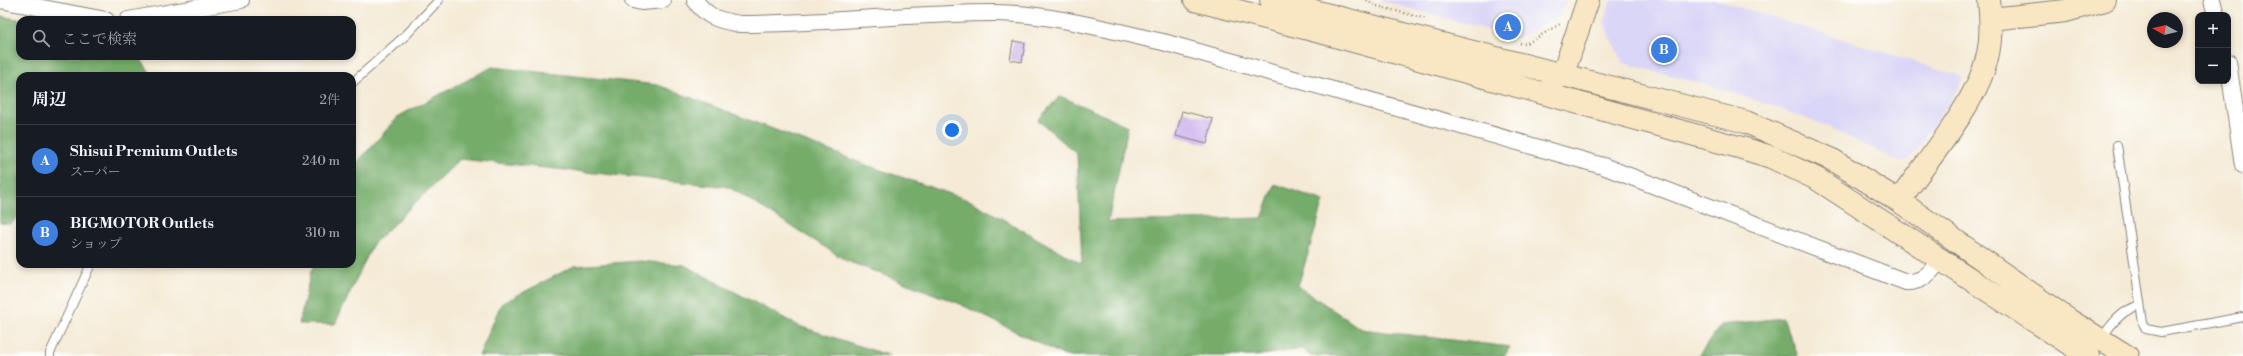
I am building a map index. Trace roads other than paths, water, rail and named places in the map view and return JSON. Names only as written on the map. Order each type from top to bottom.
[{"type":"street","points":[[0,0],[85,16]]},
{"type":"street","points":[[151,16],[241,0]]},
{"type":"street","points":[[633,0],[642,2],[663,0]]},
{"type":"street","points":[[695,0],[708,14],[718,20],[738,24],[997,13],[1042,17],[1097,27],[1200,52],[1603,166],[1906,282],[1914,283],[1921,280],[1934,269],[1940,260]]},
{"type":"street","points":[[1195,0],[1328,34],[1536,92],[1604,108],[1771,157],[1818,179],[1940,260],[2095,348],[2127,356]]},
{"type":"street","points":[[1271,0],[1337,8],[1563,74],[1746,122],[1831,159],[1898,200],[2095,348]]},
{"type":"street","points":[[1536,92],[1563,74],[1588,0]]},
{"type":"street","points":[[1898,200],[1974,91],[1988,57],[1990,9],[2066,11],[2105,0]]},
{"type":"street","points":[[2212,0],[2215,12]]},
{"type":"street","points":[[1563,74],[1577,92],[1604,108]]},
{"type":"street","points":[[2231,83],[2243,165]]},
{"type":"lane","points":[[356,79],[406,35],[439,0]]},
{"type":"lane","points":[[2117,145],[2140,305],[2143,323],[2146,329],[2152,332],[2162,332],[2243,317]]},
{"type":"lane","points":[[50,356],[50,353],[89,268]]},
{"type":"lane","points":[[2095,348],[2118,316],[2132,307],[2140,305]]},
{"type":"place","name":"Shisui Premium Outlets","points":[[1508,27]]},
{"type":"place","name":"BIGMOTOR Outlets","points":[[1664,50]]}]
